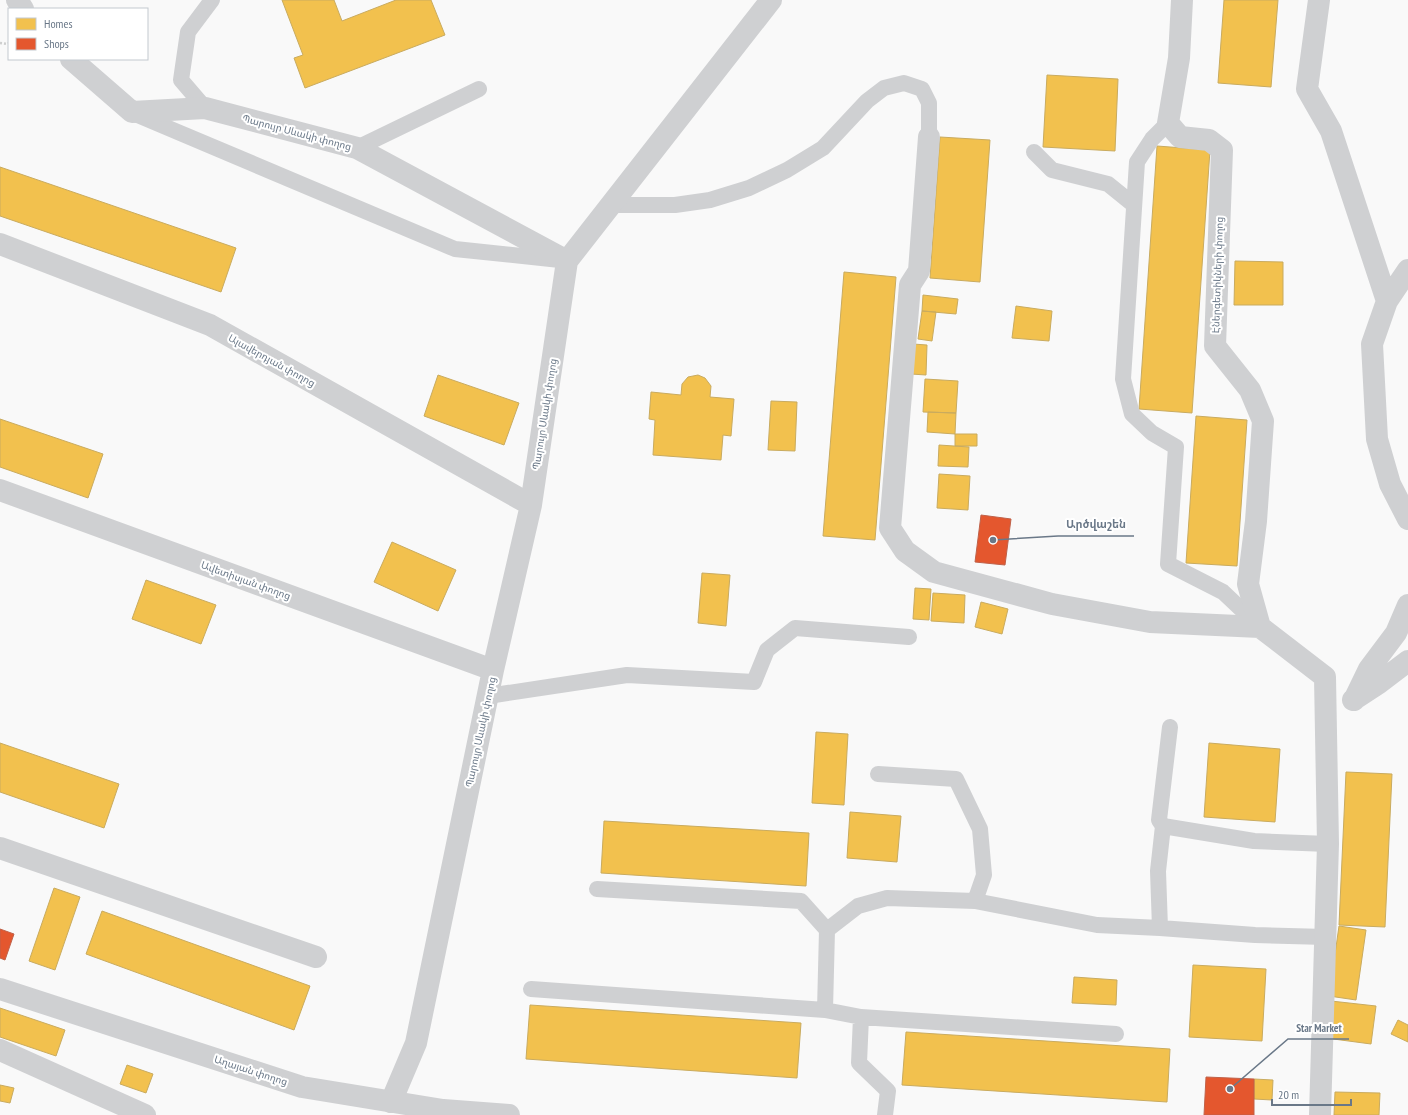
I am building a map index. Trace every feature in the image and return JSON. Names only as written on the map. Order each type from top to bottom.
[{"type":"street","points":[[567,261],[771,0]]},
{"type":"street","points":[[1168,123],[1179,58],[1182,0]]},
{"type":"street","points":[[1319,0],[1307,89],[1331,131],[1387,301]]},
{"type":"street","points":[[72,60],[132,112]]},
{"type":"street","name":"Պարույր Սևակի փողոց","points":[[132,112],[205,108],[356,148],[567,261],[531,505],[493,670],[416,1043],[391,1102]]},
{"type":"street","name":"Էներգետիկների փողոց","points":[[1168,123],[1180,137],[1209,140],[1222,150],[1215,346],[1250,390],[1263,421],[1256,520],[1248,584],[1260,627]]},
{"type":"street","points":[[929,136],[919,271],[910,285],[890,528],[905,551],[934,572],[1052,604],[1150,622],[1260,627],[1325,677],[1328,844],[1320,1115]]},
{"type":"street","name":"Ալավերդյան փողոց","points":[[0,244],[210,325],[531,505]]},
{"type":"street","points":[[1408,270],[1387,301],[1372,344],[1377,439],[1390,484],[1408,519]]},
{"type":"street","name":"Ավետիսյան փողոց","points":[[0,490],[493,670]]},
{"type":"street","points":[[1354,700],[1369,669],[1396,633],[1408,605]]},
{"type":"street","points":[[1325,707],[1354,700],[1408,661]]},
{"type":"street","points":[[0,848],[316,957]]},
{"type":"street","name":"Աղայան փողոց","points":[[0,989],[302,1087],[443,1110],[509,1115]]},
{"type":"street","points":[[0,1050],[145,1115]]},
{"type":"lane","points":[[205,108],[182,80],[188,32],[212,0]]},
{"type":"lane","points":[[612,205],[675,205],[710,200],[749,188],[787,170],[823,148],[867,101],[884,88],[904,83],[922,89],[930,103],[929,136]]},
{"type":"lane","points":[[356,148],[479,89]]},
{"type":"lane","points":[[132,112],[455,249],[567,261]]},
{"type":"lane","points":[[1168,123],[1152,139],[1137,162],[1123,379],[1132,414],[1152,433],[1176,447],[1168,564],[1223,592],[1260,627]]},
{"type":"lane","points":[[1034,152],[1052,170],[1108,184],[1134,205]]},
{"type":"lane","points":[[488,696],[627,676],[754,682],[767,650],[795,628],[909,637]]},
{"type":"lane","points":[[1160,928],[1158,871],[1163,826],[1159,820],[1170,727]]},
{"type":"lane","points":[[878,774],[956,780],[980,830],[984,875],[976,901]]},
{"type":"lane","points":[[1163,826],[1254,841],[1328,844]]},
{"type":"lane","points":[[597,889],[801,902],[827,930],[825,1010]]},
{"type":"lane","points":[[827,930],[858,906],[887,898],[976,901],[1097,925],[1255,935],[1326,937]]},
{"type":"lane","points":[[531,989],[825,1010],[861,1017],[1116,1034]]},
{"type":"lane","points":[[861,1017],[859,1063],[888,1091],[885,1115]]},
{"type":"building: Homes","points":[[282,0],[334,0],[342,21],[396,0],[431,0],[445,35],[305,88],[294,58],[303,55]]},
{"type":"building: Homes","points":[[1224,0],[1278,0],[1271,87],[1218,83]]},
{"type":"building: Homes","points":[[1047,75],[1118,79],[1115,151],[1043,147]]},
{"type":"building: Homes","points":[[940,137],[990,140],[980,282],[930,278]]},
{"type":"building: Homes","points":[[1157,146],[1210,150],[1192,413],[1139,409]]},
{"type":"building: Homes","points":[[0,167],[236,248],[221,292],[0,216]]},
{"type":"building: Homes","points":[[1235,261],[1283,262],[1283,305],[1234,305]]},
{"type":"building: Homes","points":[[844,272],[896,277],[875,540],[823,536]]},
{"type":"building: Homes","points":[[923,295],[958,299],[956,314],[922,311]]},
{"type":"building: Homes","points":[[1016,306],[1052,311],[1049,341],[1012,338]]},
{"type":"building: Homes","points":[[922,311],[936,312],[932,341],[918,339]]},
{"type":"building: Homes","points":[[913,344],[927,345],[926,375],[911,374]]},
{"type":"building: Homes","points":[[438,375],[519,403],[504,445],[424,416]]},
{"type":"building: Homes","points":[[698,375],[705,378],[711,386],[710,397],[734,399],[731,436],[723,435],[721,460],[653,455],[655,420],[649,419],[651,392],[681,395],[682,384],[688,377]]},
{"type":"building: Homes","points":[[925,379],[958,381],[956,413],[923,412]]},
{"type":"building: Homes","points":[[771,401],[797,402],[795,451],[768,450]]},
{"type":"building: Homes","points":[[928,412],[956,413],[955,434],[927,432]]},
{"type":"building: Homes","points":[[1196,416],[1247,420],[1237,566],[1186,563]]},
{"type":"building: Homes","points":[[0,419],[103,454],[88,498],[0,467]]},
{"type":"building: Homes","points":[[955,434],[977,434],[977,446],[955,446]]},
{"type":"building: Homes","points":[[939,445],[969,447],[968,467],[938,466]]},
{"type":"building: Homes","points":[[939,474],[970,476],[968,510],[937,508]]},
{"type":"building: Homes","points":[[392,542],[456,570],[438,611],[374,582]]},
{"type":"building: Homes","points":[[702,573],[730,575],[726,626],[698,623]]},
{"type":"building: Homes","points":[[146,580],[216,605],[201,644],[132,619]]},
{"type":"building: Homes","points":[[915,588],[931,589],[929,620],[913,619]]},
{"type":"building: Homes","points":[[933,593],[965,595],[964,623],[931,621]]},
{"type":"building: Homes","points":[[981,602],[1008,609],[1002,634],[975,627]]},
{"type":"building: Homes","points":[[816,732],[848,734],[844,805],[812,803]]},
{"type":"building: Homes","points":[[0,743],[119,784],[104,828],[0,792]]},
{"type":"building: Homes","points":[[1209,743],[1280,749],[1275,822],[1204,817]]},
{"type":"building: Homes","points":[[1346,772],[1392,774],[1385,927],[1339,925]]},
{"type":"building: Homes","points":[[850,812],[901,816],[897,862],[847,858]]},
{"type":"building: Homes","points":[[604,821],[809,833],[806,886],[601,873]]},
{"type":"building: Homes","points":[[54,888],[80,897],[55,970],[29,961]]},
{"type":"building: Homes","points":[[102,911],[310,986],[294,1030],[86,954]]},
{"type":"building: Homes","points":[[1339,926],[1366,930],[1356,1000],[1329,996]]},
{"type":"building: Homes","points":[[1193,965],[1266,969],[1262,1041],[1189,1037]]},
{"type":"building: Homes","points":[[1074,977],[1117,980],[1116,1005],[1072,1003]]},
{"type":"building: Homes","points":[[1331,1001],[1376,1006],[1371,1044],[1326,1038]]},
{"type":"building: Homes","points":[[530,1005],[801,1023],[797,1078],[526,1059]]},
{"type":"building: Homes","points":[[0,1008],[65,1030],[56,1056],[0,1037]]},
{"type":"building: Homes","points":[[1398,1020],[1408,1025],[1408,1042],[1391,1034]]},
{"type":"building: Homes","points":[[906,1032],[1170,1049],[1167,1102],[902,1085]]},
{"type":"building: Homes","points":[[127,1065],[153,1074],[146,1093],[120,1084]]},
{"type":"building: Homes","points":[[1254,1079],[1273,1080],[1272,1100],[1254,1099]]},
{"type":"building: Homes","points":[[0,1085],[14,1088],[10,1103],[0,1101]]},
{"type":"building: Homes","points":[[1335,1092],[1380,1093],[1379,1115],[1334,1115]]},
{"type":"building: Shops","points":[[981,515],[1011,519],[1005,565],[975,562]]},
{"type":"building: Shops","points":[[0,929],[14,934],[5,960],[0,958]]},
{"type":"building: Shops","points":[[1206,1077],[1254,1079],[1254,1115],[1204,1115]]},
{"type":"place","name":"Արծվաշեն","points":[[993,540]]},
{"type":"place","name":"Star Market","points":[[1230,1089]]}]
